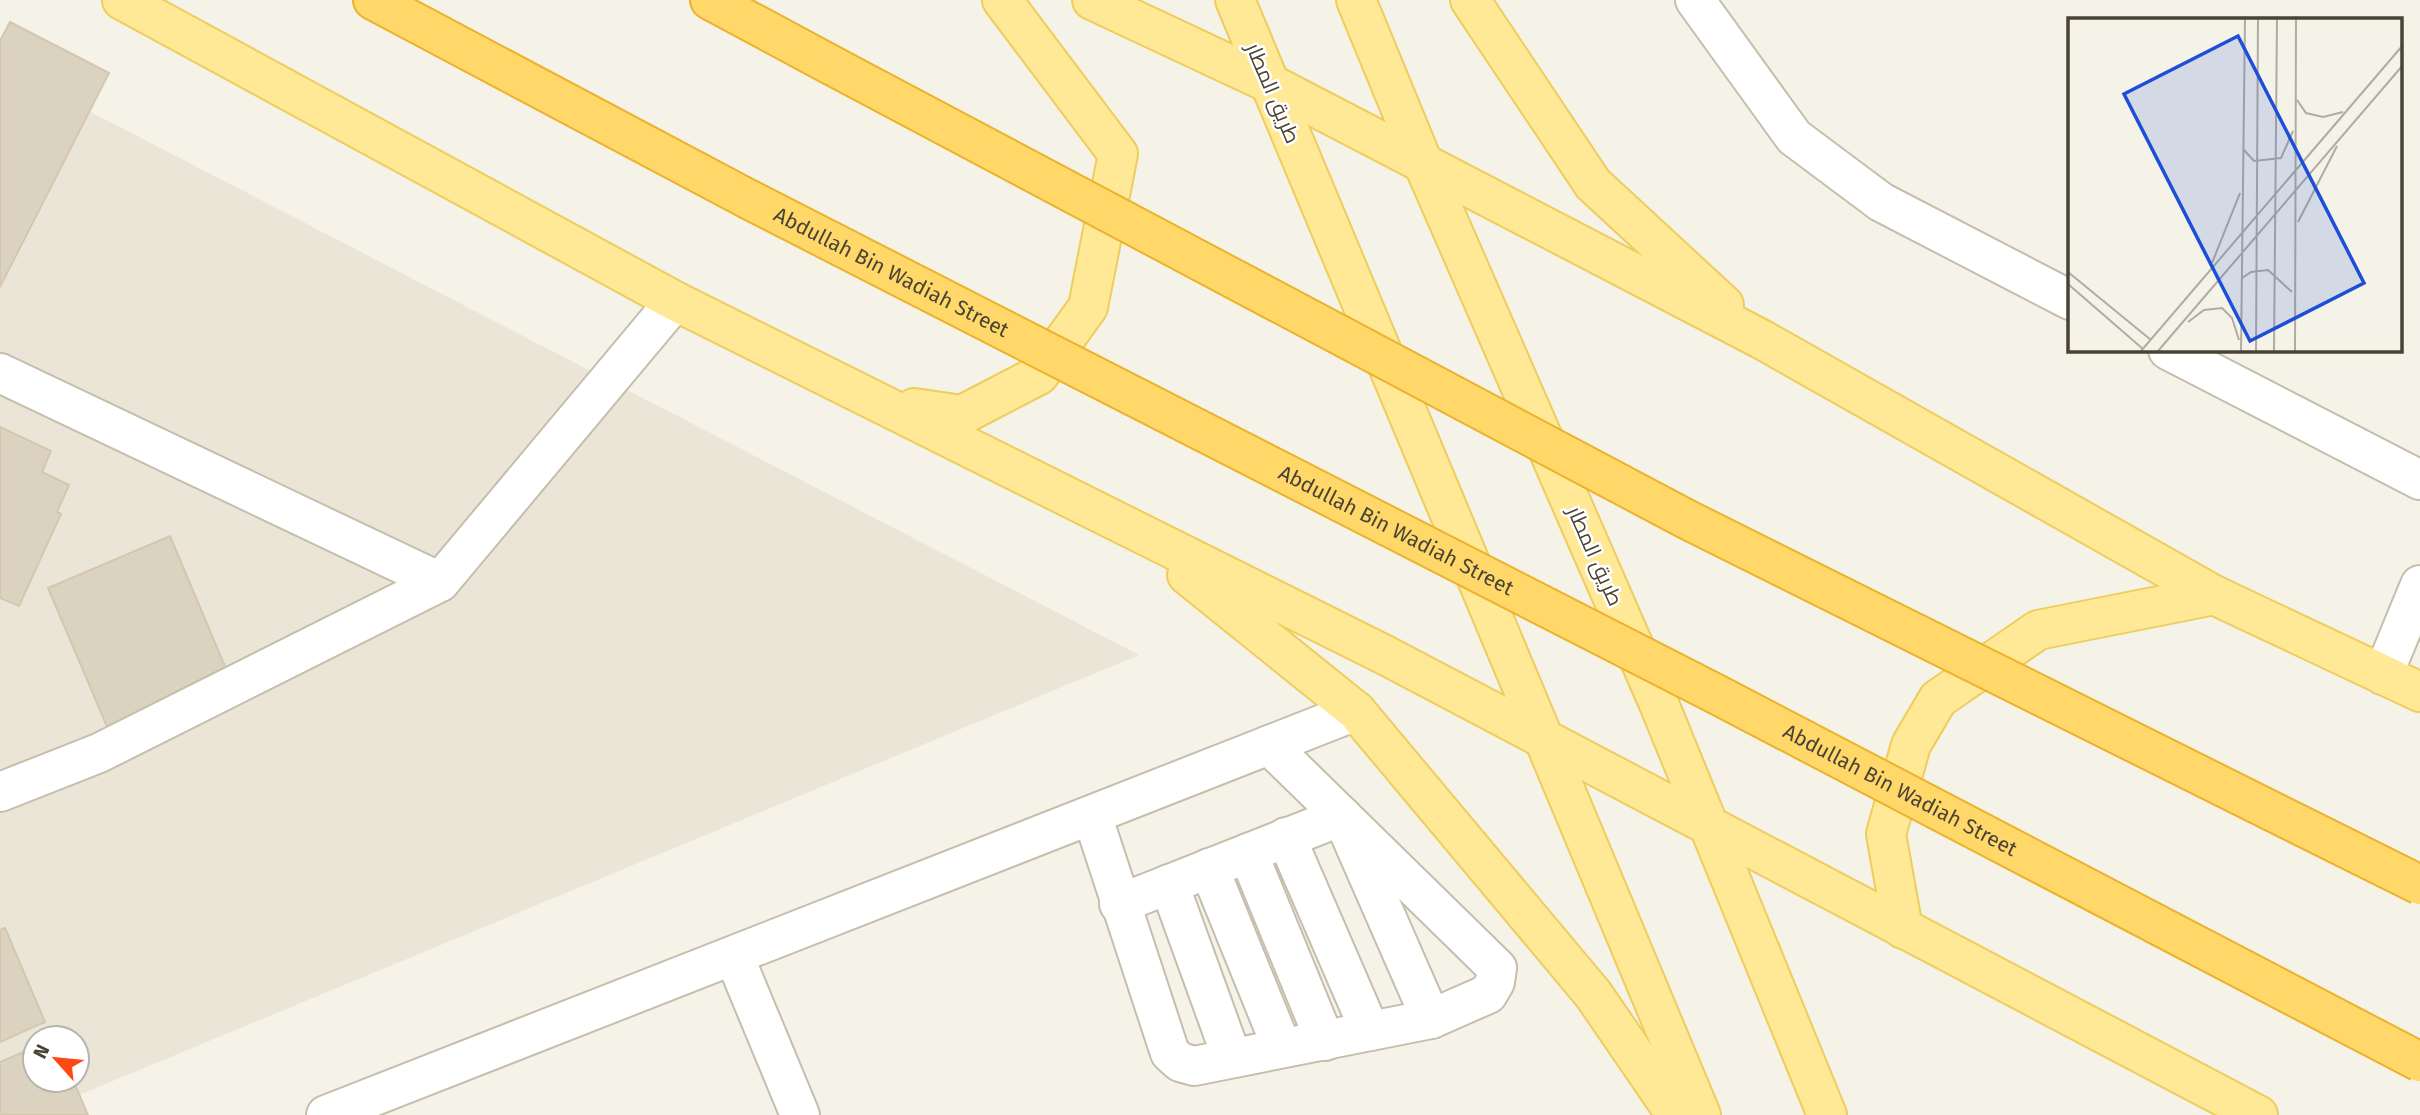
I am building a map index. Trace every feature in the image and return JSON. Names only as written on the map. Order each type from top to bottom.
[{"type":"highway","name":"Abdullah Bin Wadiah Street","points":[[373,0],[748,199],[1703,688],[2420,1062]]},
{"type":"highway","points":[[710,0],[1688,520],[2420,885]]},
{"type":"main road","points":[[122,0],[676,301],[1385,655],[1710,829],[2258,1115]]},
{"type":"main road","points":[[880,402],[962,415],[1040,375],[1088,307],[1118,154],[1002,0]]},
{"type":"main road","points":[[1092,0],[1269,83],[1761,339],[2214,595],[2420,692]]},
{"type":"main road","name":"طريق المطار","points":[[1235,0],[1701,1115]]},
{"type":"main road","name":"طريق المطار","points":[[1356,0],[1423,163],[1710,829],[1827,1115]]},
{"type":"main road","points":[[1470,0],[1593,184],[1761,339]]},
{"type":"main road","points":[[1131,530],[1356,711],[1593,994],[1676,1115]]},
{"type":"main road","points":[[1903,929],[1886,834],[1911,745],[1938,699],[2038,630],[2214,595]]},
{"type":"street","points":[[1695,0],[1794,137],[1881,202],[2068,299]]},
{"type":"street","points":[[0,792],[99,753],[440,582],[676,301]]},
{"type":"street","points":[[2172,352],[2420,480]]},
{"type":"street","points":[[0,373],[440,582]]},
{"type":"street","points":[[2383,675],[2420,584]]},
{"type":"street","points":[[326,1115],[1356,711]]},
{"type":"street","points":[[1092,815],[1119,904],[1170,1052],[1180,1062],[1194,1066],[1431,1019],[1488,994],[1495,982],[1497,968],[1269,745]]},
{"type":"street","points":[[1119,904],[1342,816]]},
{"type":"street","points":[[1342,816],[1431,1019]]},
{"type":"street","points":[[1286,837],[1370,1031]]},
{"type":"street","points":[[1248,853],[1325,1041]]},
{"type":"street","points":[[1209,868],[1282,1048]]},
{"type":"street","points":[[1169,884],[1232,1058]]},
{"type":"street","points":[[734,956],[800,1115]]},
{"type":"shaded area","points":[[0,65],[1139,655],[91,1090],[91,1024],[21,1024],[21,1094],[82,1094],[31,1115],[0,1115]]},
{"type":"building","points":[[10,22],[109,73],[0,287],[0,41]]},
{"type":"building","points":[[0,427],[51,451],[42,472],[69,485],[57,512],[61,514],[19,606],[0,598]]},
{"type":"building","points":[[170,536],[229,676],[108,729],[48,588]]},
{"type":"building","points":[[5,928],[45,1022],[21,1024],[21,1033],[0,1042],[0,930]]},
{"type":"building","points":[[21,1053],[21,1094],[79,1094],[88,1115],[0,1115],[0,1062]]}]
